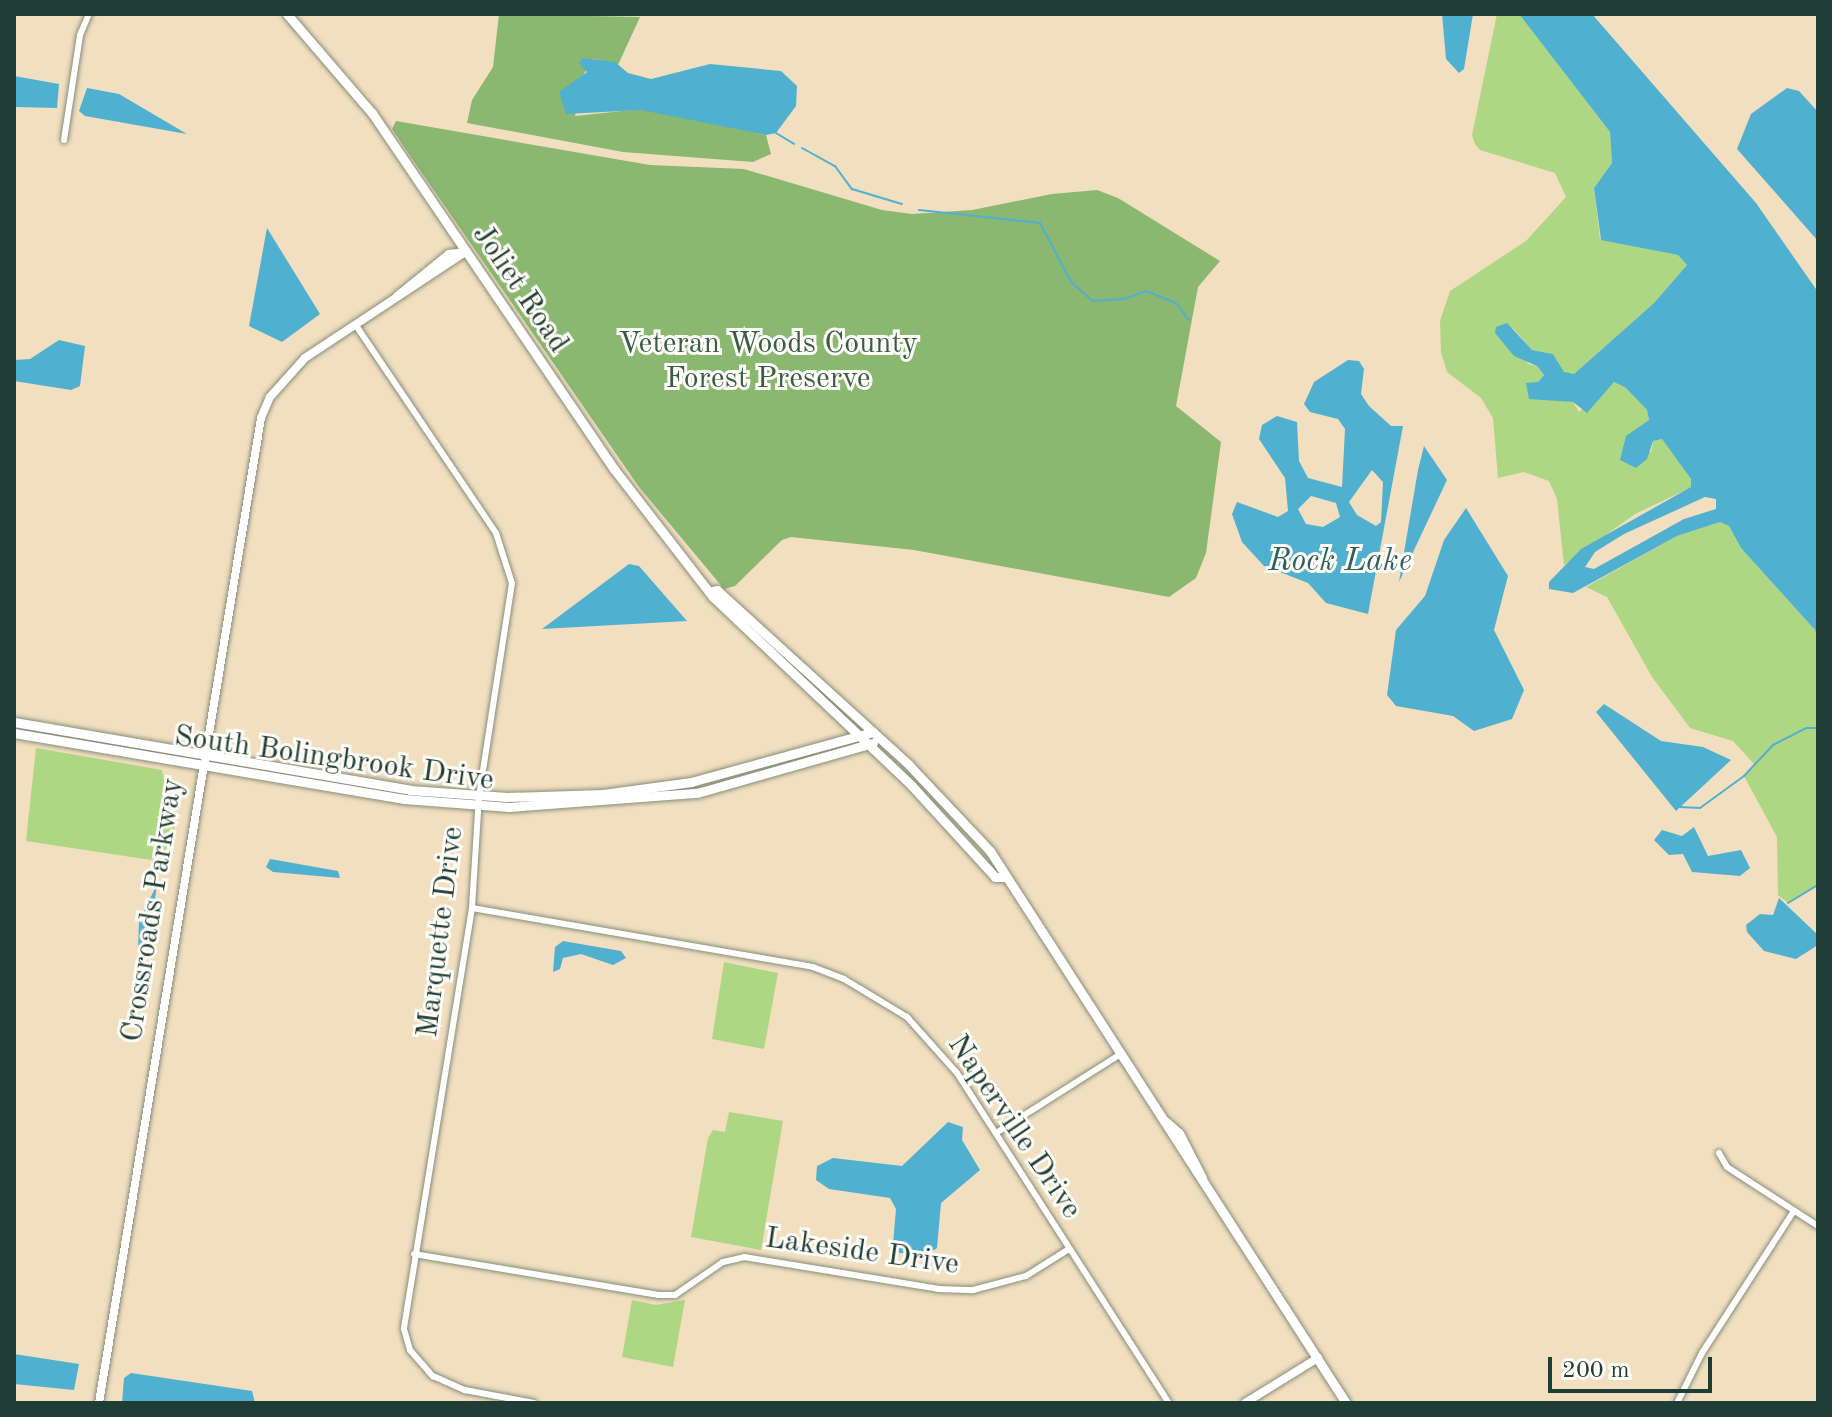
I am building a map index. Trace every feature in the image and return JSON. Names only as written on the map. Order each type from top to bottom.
[{"type":"main road","name":"Joliet Road","points":[[287,14],[372,113],[614,469],[743,629],[868,745],[995,877],[1003,877]]},
{"type":"main road","name":"Joliet Road","points":[[712,591],[717,590],[881,739],[956,812],[1005,870],[1003,877]]},
{"type":"main road","name":"South Bolingbrook Drive","points":[[14,722],[479,801],[658,788],[776,762],[873,732]]},
{"type":"main road","name":"South Bolingbrook Drive","points":[[14,733],[201,767],[479,801],[582,805],[697,793],[881,739]]},
{"type":"main road","name":"Joliet Road","points":[[1003,877],[1122,1053],[1187,1162],[1202,1178],[1346,1403]]},
{"type":"street","points":[[64,140],[80,35],[89,14]]},
{"type":"street","name":"Crossroads Parkway","points":[[99,1403],[201,767],[261,418],[270,397],[305,358],[395,298],[449,254],[465,252]]},
{"type":"street","name":"Marquette Drive","points":[[355,324],[496,533],[508,563],[512,607],[479,801],[472,908],[404,1316],[410,1350],[430,1374],[452,1386],[534,1403]]},
{"type":"street","name":"Naperville Drive","points":[[472,908],[787,961],[844,979],[907,1017],[935,1046],[996,1133],[1169,1403]]},
{"type":"street","points":[[996,1133],[1122,1053]]},
{"type":"street","points":[[1719,1153],[1727,1167],[1818,1226]]},
{"type":"street","points":[[1677,1403],[1702,1353],[1794,1211]]},
{"type":"street","name":"Lakeside Drive","points":[[414,1254],[659,1295],[675,1295],[723,1262],[744,1257],[939,1289],[973,1290],[1026,1276],[1069,1249]]},
{"type":"street","points":[[1245,1403],[1318,1358]]},
{"type":"green space","points":[[499,14],[640,17],[618,65],[593,59],[582,77],[575,116],[641,109],[677,115],[766,135],[771,154],[753,162],[623,152],[467,123],[472,100],[493,67]]},
{"type":"green space","points":[[1497,14],[1519,14],[1610,132],[1612,163],[1594,188],[1600,239],[1678,255],[1687,265],[1654,303],[1574,374],[1564,373],[1553,354],[1532,350],[1512,327],[1528,364],[1537,366],[1544,375],[1538,382],[1556,400],[1573,402],[1579,412],[1614,382],[1626,388],[1647,410],[1649,420],[1639,427],[1651,453],[1653,441],[1662,439],[1691,479],[1692,487],[1635,514],[1564,565],[1557,499],[1549,481],[1524,472],[1498,478],[1493,418],[1481,398],[1447,372],[1441,352],[1440,321],[1450,291],[1526,241],[1566,197],[1555,173],[1480,150],[1475,144],[1472,135]]},
{"type":"green space","name":"Veteran Woods County Forest Preserve","points":[[396,121],[650,165],[744,169],[882,210],[912,214],[972,210],[1052,194],[1097,190],[1118,198],[1220,261],[1198,287],[1176,406],[1221,442],[1206,553],[1196,578],[1169,597],[914,550],[791,537],[782,540],[735,586],[724,589],[639,487],[392,129]]},
{"type":"green space","points":[[1720,522],[1729,526],[1741,548],[1815,630],[1818,643],[1818,885],[1788,903],[1778,895],[1777,837],[1744,776],[1754,764],[1733,741],[1690,728],[1652,677],[1607,597],[1586,587],[1677,536]]},
{"type":"green space","points":[[36,748],[162,770],[175,829],[171,863],[26,841]]},
{"type":"green space","points":[[724,962],[778,973],[764,1049],[712,1039]]},
{"type":"green space","points":[[729,1112],[783,1121],[761,1250],[691,1237],[708,1138],[713,1130],[725,1132]]},
{"type":"green space","points":[[632,1300],[656,1305],[685,1300],[673,1367],[622,1357]]},
{"type":"water","points":[[1442,14],[1473,14],[1464,69],[1459,73],[1446,59]]},
{"type":"water","points":[[1519,14],[1592,14],[1756,203],[1818,292],[1818,643],[1815,630],[1741,548],[1729,526],[1720,522],[1677,536],[1573,593],[1549,589],[1549,582],[1581,549],[1691,487],[1691,479],[1662,439],[1653,441],[1647,459],[1636,468],[1620,460],[1626,436],[1649,420],[1647,410],[1626,388],[1614,382],[1587,413],[1573,402],[1529,399],[1526,383],[1538,382],[1544,375],[1537,366],[1514,356],[1495,333],[1496,327],[1507,323],[1532,350],[1553,354],[1564,372],[1574,374],[1654,303],[1687,265],[1678,255],[1601,240],[1594,188],[1612,163],[1610,132]],"holes":[[[1705,497],[1716,499],[1716,509],[1684,519],[1594,569],[1585,567],[1595,552],[1624,534]]]},
{"type":"water","points":[[582,58],[615,62],[628,73],[651,79],[710,64],[781,71],[797,86],[796,106],[776,133],[766,135],[641,110],[566,114],[559,92],[587,72],[579,63]]},
{"type":"water","points":[[14,76],[59,84],[57,108],[14,107]]},
{"type":"water","points":[[87,88],[119,94],[187,134],[85,116],[79,111]]},
{"type":"water","points":[[1787,88],[1799,91],[1818,112],[1818,241],[1737,149],[1751,114]]},
{"type":"water","points":[[267,228],[320,314],[282,342],[249,326]]},
{"type":"water","points":[[59,340],[85,346],[80,386],[71,390],[14,381],[14,360],[30,359]]},
{"type":"water","name":"Rock Lake","points":[[1348,360],[1359,361],[1364,369],[1361,394],[1369,406],[1391,426],[1403,426],[1368,614],[1326,603],[1308,583],[1264,566],[1242,542],[1232,514],[1237,502],[1278,517],[1288,511],[1285,478],[1259,439],[1262,425],[1277,416],[1297,422],[1299,461],[1308,478],[1342,487],[1345,429],[1338,419],[1310,412],[1304,404],[1314,382]],"holes":[[[1372,470],[1383,482],[1381,522],[1376,526],[1357,515],[1349,502]],[[1311,496],[1336,503],[1340,517],[1323,527],[1306,524],[1298,509]]]},
{"type":"water","points":[[1424,446],[1447,480],[1399,582],[1418,470]]},
{"type":"water","points":[[1466,508],[1508,576],[1494,630],[1524,690],[1512,719],[1474,731],[1453,716],[1396,706],[1387,695],[1396,630],[1425,596],[1444,540]]},
{"type":"water","points":[[629,564],[639,566],[687,621],[542,629]]},
{"type":"water","points":[[1604,704],[1661,741],[1703,747],[1731,760],[1676,811],[1596,712]]},
{"type":"water","points":[[1694,827],[1708,856],[1741,850],[1750,868],[1740,876],[1692,872],[1683,854],[1669,855],[1654,840],[1662,830],[1682,836]]},
{"type":"water","points":[[270,859],[338,871],[340,878],[273,872],[266,867]]},
{"type":"water","points":[[157,884],[149,944],[138,948],[139,922]]},
{"type":"water","points":[[1779,898],[1818,935],[1818,945],[1796,959],[1764,951],[1747,932],[1746,925],[1760,914],[1773,915]]},
{"type":"water","points":[[563,941],[621,951],[626,958],[613,965],[581,954],[563,958],[560,969],[553,972],[555,947]]},
{"type":"water","points":[[948,1122],[963,1127],[962,1140],[980,1170],[941,1203],[937,1248],[928,1254],[899,1253],[893,1244],[896,1209],[890,1198],[829,1189],[816,1180],[817,1166],[833,1158],[902,1166]]},
{"type":"water","points":[[14,1354],[79,1364],[74,1390],[14,1384]]},
{"type":"water","points":[[131,1373],[252,1391],[255,1403],[122,1403],[124,1378]]},
{"type":"waterway","points":[[776,133],[794,144]]},
{"type":"waterway","points":[[802,148],[835,166],[852,189],[902,204]]},
{"type":"waterway","points":[[919,210],[1040,223],[1071,282],[1093,301],[1125,299],[1146,291],[1176,303],[1189,320]]},
{"type":"waterway","points":[[1680,807],[1700,808],[1744,776],[1773,745],[1806,728],[1818,728]]},
{"type":"waterway","points":[[1788,903],[1818,885]]}]
